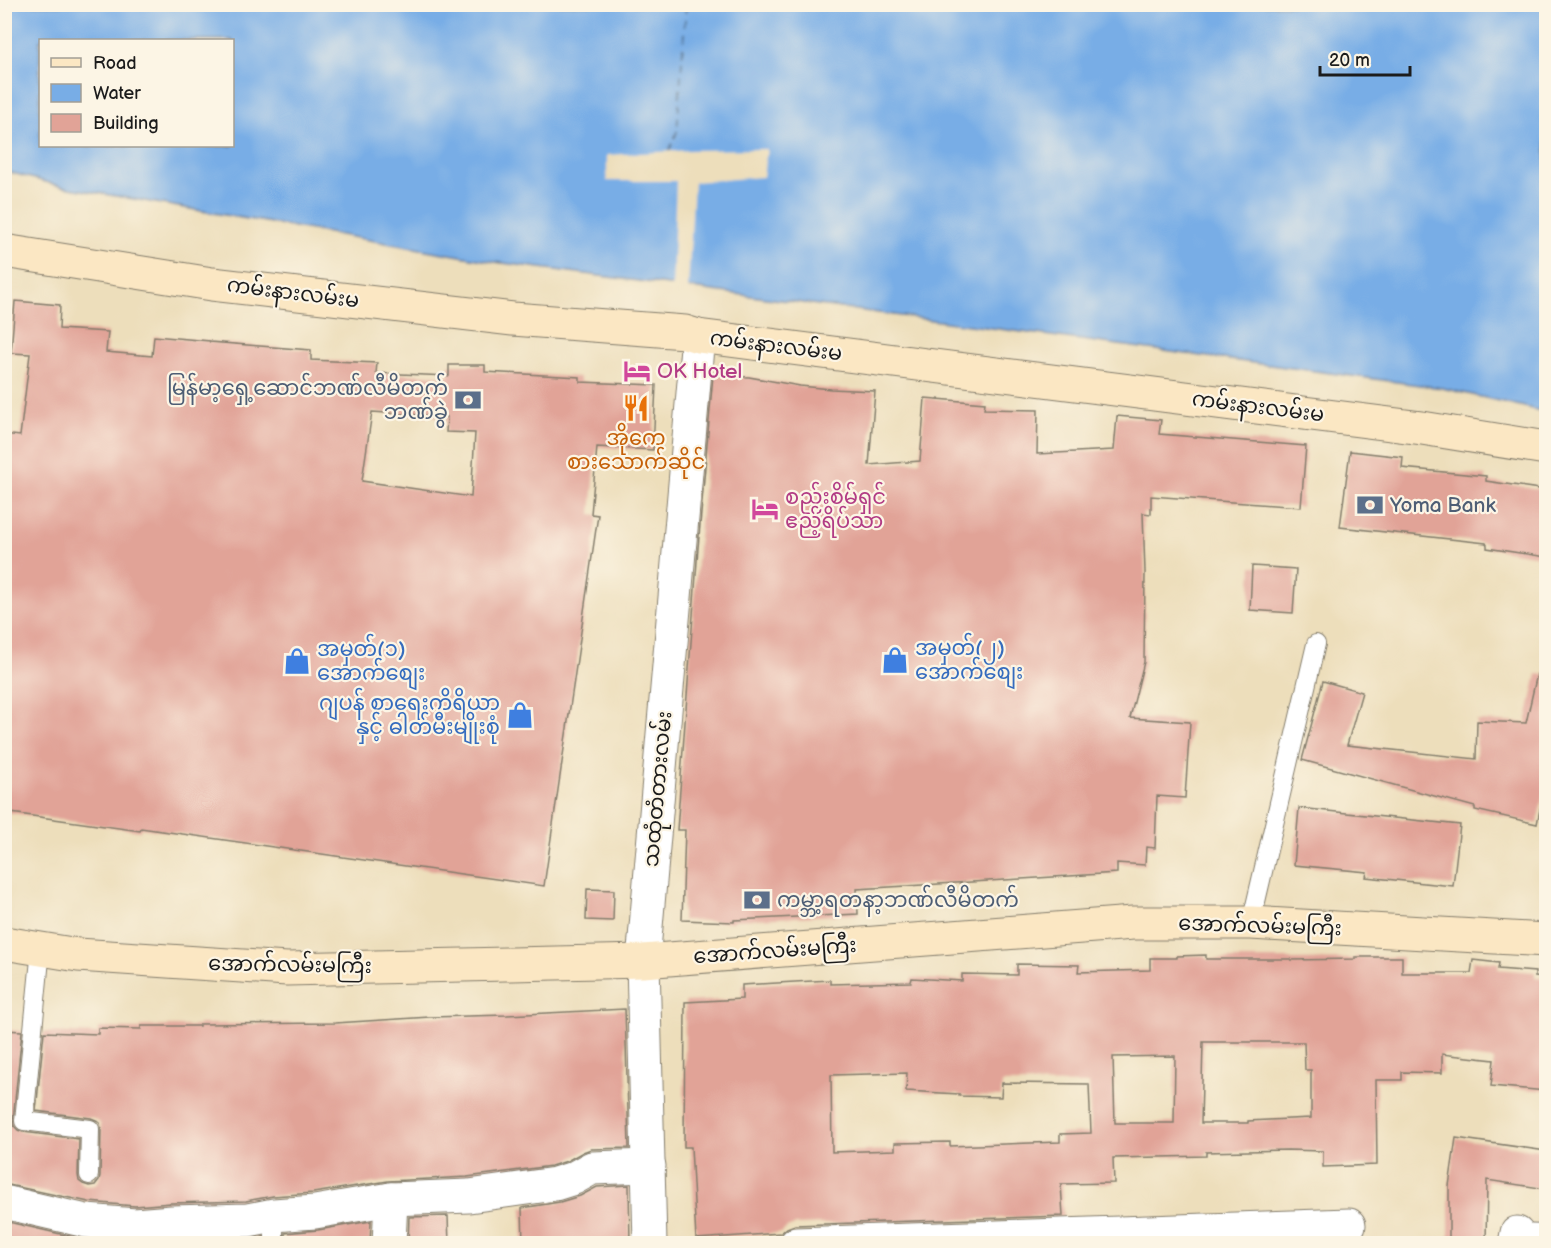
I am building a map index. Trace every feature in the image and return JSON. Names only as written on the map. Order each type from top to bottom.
[{"type":"main road","name":"ကမ်းနားလမ်းမ","points":[[4,251],[224,285],[513,319],[685,332],[698,336],[1422,428],[1546,448]]},
{"type":"main road","name":"အောက်လမ်းမကြီး","points":[[4,943],[78,956],[287,969],[643,961],[1133,923],[1251,923],[1546,940]]},
{"type":"street","name":"သထုံတံတားလမ်း","points":[[650,1244],[643,961],[698,336]]},
{"type":"street","points":[[4,1202],[136,1234],[172,1222],[248,1220],[274,1229],[315,1212],[391,1199],[470,1196],[555,1185],[592,1168],[649,1166]]},
{"type":"street","points":[[389,1244],[391,1199]]},
{"type":"street","points":[[796,1244],[1244,1236],[1349,1225]]},
{"type":"lane","points":[[1251,923],[1316,644]]},
{"type":"lane","points":[[41,949],[24,1121],[90,1129],[89,1175]]},
{"type":"water","points":[[4,5],[1546,5],[1546,412],[1442,388],[495,262],[64,187],[5,171]]},
{"type":"pier","points":[[767,149],[763,177],[694,182],[688,288],[687,291],[672,289],[676,181],[607,181],[607,155],[691,150]]},
{"type":"building","name":"အမှတ်(၁) အောက်စျေး","points":[[15,301],[60,305],[59,329],[108,332],[106,352],[152,356],[154,336],[311,350],[311,360],[377,363],[376,373],[449,376],[449,365],[485,365],[485,372],[580,377],[580,382],[656,385],[653,450],[597,447],[591,514],[598,515],[544,886],[141,828],[140,831],[4,812],[4,434],[20,436],[30,354],[11,353]],"holes":[[[372,412],[447,417],[446,432],[475,433],[471,497],[362,481]]]},
{"type":"building","name":"အမှတ်(၂) အောက်စျေး","points":[[713,375],[749,377],[800,386],[875,391],[869,465],[920,461],[925,398],[985,403],[984,409],[1038,410],[1037,454],[1114,450],[1117,416],[1161,420],[1159,434],[1306,446],[1301,507],[1151,496],[1151,514],[1143,513],[1144,662],[1130,718],[1190,722],[1185,798],[1157,796],[1155,848],[1146,847],[1145,865],[1117,863],[1117,873],[857,889],[858,914],[734,920],[734,922],[682,920],[685,830],[677,830]]},
{"type":"building","points":[[1350,451],[1403,457],[1402,468],[1486,476],[1486,481],[1546,490],[1546,557],[1487,548],[1486,543],[1340,527]]},
{"type":"building","points":[[1252,566],[1296,569],[1293,613],[1250,610]]},
{"type":"building","points":[[1537,674],[1546,675],[1546,781],[1537,824],[1475,810],[1475,807],[1302,760],[1323,681],[1362,692],[1347,745],[1476,759],[1477,721],[1526,723]]},
{"type":"building","points":[[1299,808],[1460,825],[1453,886],[1366,877],[1367,872],[1294,865]]},
{"type":"building","points":[[587,889],[614,890],[613,921],[586,920]]},
{"type":"building","points":[[1206,955],[1206,959],[1291,960],[1402,957],[1402,973],[1471,973],[1473,960],[1499,963],[1498,969],[1535,972],[1535,977],[1546,978],[1546,1091],[1491,1086],[1494,1060],[1442,1054],[1442,1073],[1402,1072],[1402,1080],[1376,1080],[1377,1165],[1323,1167],[1323,1151],[1288,1150],[1206,1152],[1206,1156],[1113,1158],[1114,1183],[1061,1184],[1063,1216],[795,1225],[781,1233],[696,1239],[691,1147],[684,1147],[685,1002],[742,999],[742,985],[830,980],[830,984],[911,982],[912,978],[962,981],[962,974],[1017,975],[1017,964],[1079,965],[1078,972],[1150,970],[1150,958],[1177,958],[1177,956]],"holes":[[[1203,1042],[1304,1042],[1305,1070],[1311,1070],[1311,1118],[1248,1121],[1248,1123],[1201,1123]],[[1175,1056],[1174,1123],[1115,1123],[1113,1057]],[[907,1073],[906,1091],[959,1094],[959,1096],[1001,1097],[1002,1083],[1089,1084],[1091,1133],[1060,1134],[1060,1142],[950,1146],[950,1142],[895,1143],[895,1150],[832,1152],[831,1075]]]},
{"type":"building","points":[[625,1009],[629,1148],[591,1149],[551,1166],[467,1177],[388,1181],[246,1201],[135,1206],[89,1202],[4,1184],[4,1030],[22,1031],[14,1126],[23,1132],[79,1139],[79,1181],[89,1186],[95,1185],[100,1176],[100,1123],[91,1118],[36,1111],[44,1032],[98,1034],[98,1028],[141,1029],[141,1026],[199,1026],[199,1024],[335,1023]]},
{"type":"building","points":[[1456,1138],[1546,1151],[1546,1189],[1487,1180],[1486,1244],[1449,1244],[1449,1186]]},
{"type":"building","points":[[629,1185],[630,1244],[523,1244],[522,1208],[560,1202],[580,1196],[597,1187]]},
{"type":"building","points":[[448,1216],[449,1244],[408,1244],[409,1217]]},
{"type":"building","points":[[4,1221],[82,1239],[131,1244],[4,1244]]},
{"type":"building","points":[[371,1221],[370,1244],[285,1244],[285,1233]]},
{"type":"building","points":[[263,1236],[263,1244],[139,1244],[248,1239]]},
{"type":"ferry route","points":[[669,151],[677,132],[686,4]]},
{"type":"place","name":"OK Hotel","points":[[637,371]]},
{"type":"place","name":"မြန်မာ့ရှေ့ဆောင်ဘဏ်လီမိတက် ဘဏ်ခွဲ","points":[[468,400]]},
{"type":"place","name":"အိုကေ စားသောက်ဆိုင်","points":[[636,408]]},
{"type":"place","name":"Yoma Bank","points":[[1370,505]]},
{"type":"place","name":"စည်းစိမ်ရှင် ဧည့်ရိပ်သာ","points":[[765,509]]},
{"type":"place","name":"အမှတ်(၂) အောက်စျေး","points":[[895,660]]},
{"type":"place","name":"အမှတ်(၁) အောက်စျေး","points":[[297,661]]},
{"type":"place","name":"ဂျပန် စာရေးကိရိယာ နှင့် ဓါတ်မီးမျိုးစုံ","points":[[520,715]]},
{"type":"place","name":"ကမ္ဘာ့ရတနာ့ဘဏ်လီမိတက်","points":[[757,900]]}]
